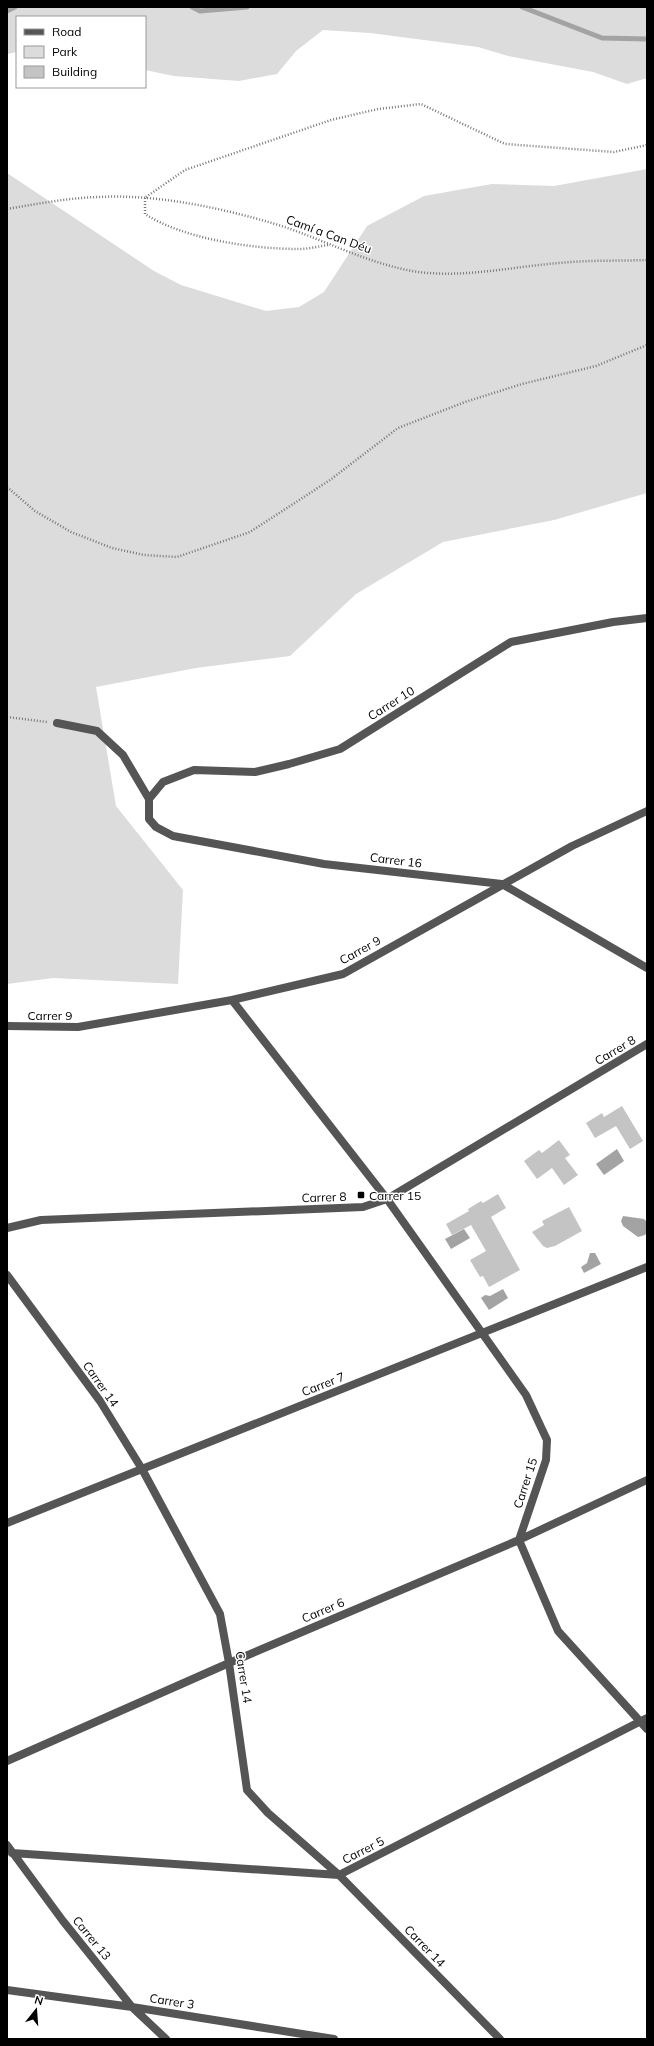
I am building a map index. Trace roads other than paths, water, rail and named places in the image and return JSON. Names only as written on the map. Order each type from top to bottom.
[{"type":"street","name":"Carrer 10","points":[[149,799],[163,782],[194,770],[256,772],[340,749],[511,642],[613,622],[647,618]]},
{"type":"street","points":[[57,723],[97,731],[123,755],[149,799]]},
{"type":"street","name":"Carrer 16","points":[[149,799],[149,819],[156,827],[173,836],[324,864],[502,884],[647,968]]},
{"type":"street","name":"Carrer 9","points":[[7,1026],[78,1027],[232,1000],[343,974],[572,846],[647,811]]},
{"type":"street","name":"Carrer 15","points":[[232,1000],[387,1199],[526,1395],[547,1440],[546,1460],[519,1540]]},
{"type":"street","name":"Carrer 8","points":[[7,1228],[41,1220],[363,1207],[387,1199],[647,1044]]},
{"type":"street","name":"Carrer 7","points":[[7,1523],[647,1267]]},
{"type":"street","name":"Carrer 14","points":[[7,1275],[100,1401],[142,1469],[220,1614],[230,1663],[247,1790],[268,1813],[339,1875],[500,2039]]},
{"type":"street","name":"Carrer 6","points":[[7,1761],[230,1663],[519,1540],[647,1480]]},
{"type":"street","points":[[519,1540],[558,1631],[643,1720],[647,1729]]},
{"type":"street","name":"Carrer 5","points":[[12,1852],[339,1875],[643,1720]]},
{"type":"street","name":"Carrer 13","points":[[7,1845],[63,1920],[132,2007],[166,2039]]},
{"type":"street","name":"Carrer 3","points":[[7,1990],[132,2007],[334,2039]]},
{"type":"waterway","points":[[7,11],[15,7]]},
{"type":"waterway","points":[[192,7],[200,11],[247,7]]},
{"type":"waterway","points":[[522,7],[602,38],[647,39]]},
{"type":"place","name":"Carrer 15","points":[[361,1195]]}]
